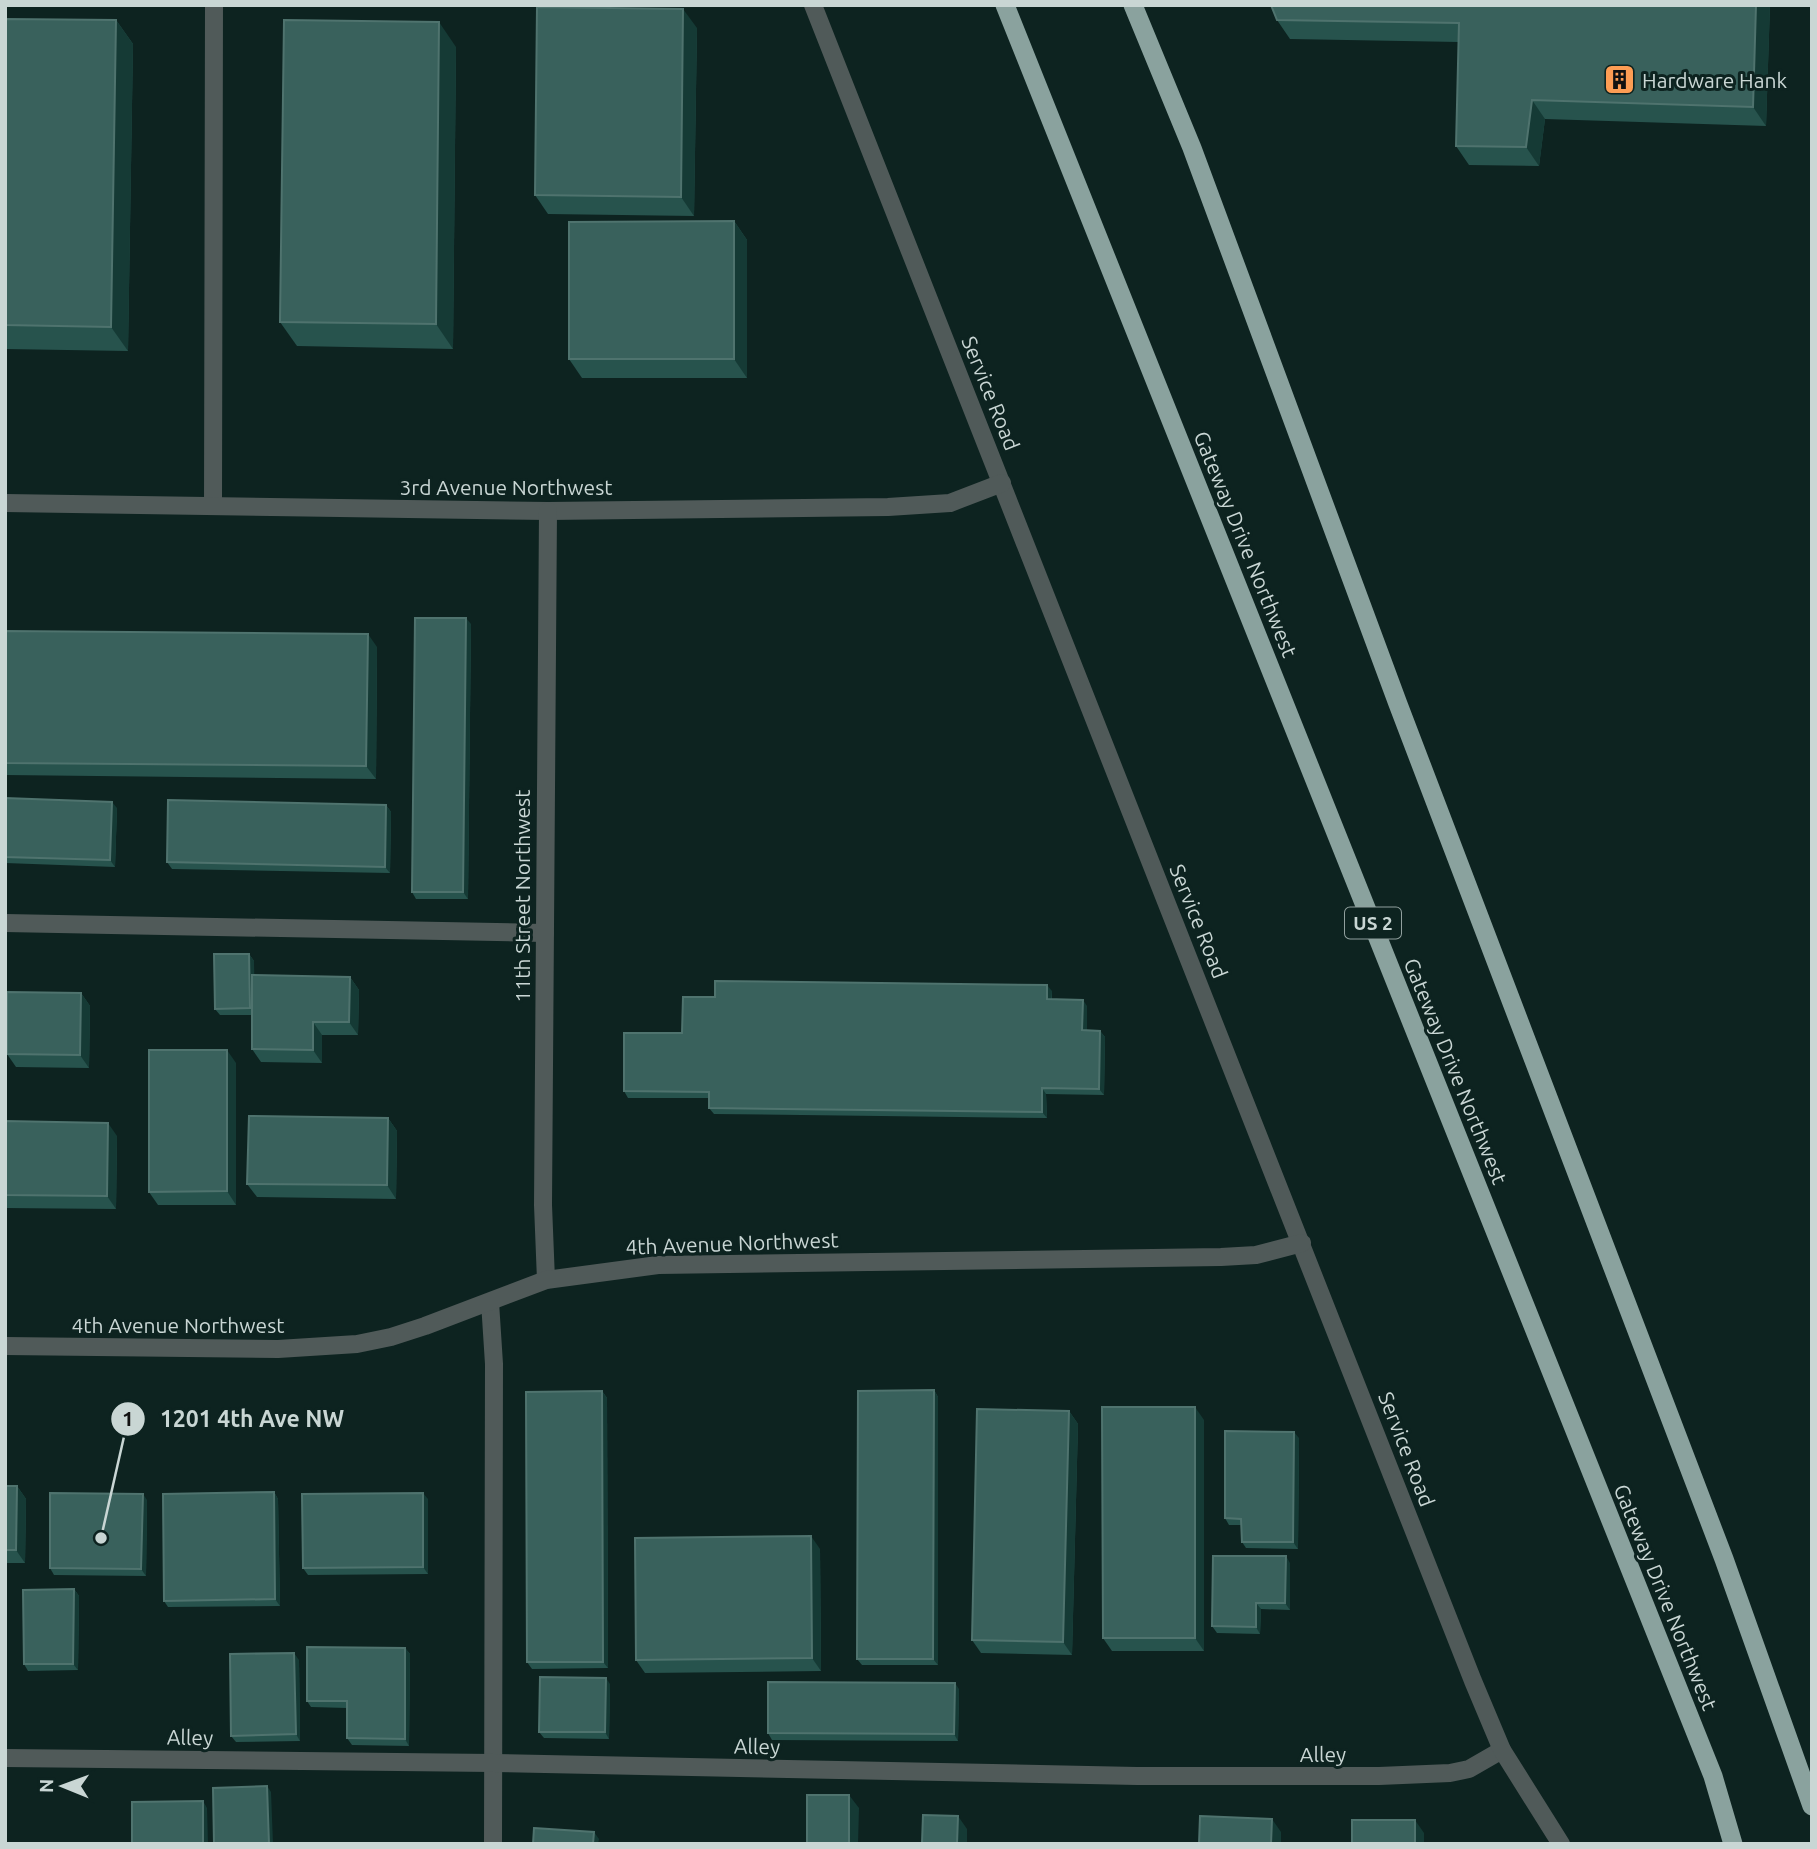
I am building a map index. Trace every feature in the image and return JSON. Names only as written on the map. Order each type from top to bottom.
[{"type":"highway","name":"Gateway Drive Northwest","points":[[1005,5],[1713,1776],[1733,1844]]},
{"type":"highway","points":[[1133,5],[1192,148],[1398,704],[1724,1559],[1812,1806]]},
{"type":"street","points":[[213,506],[214,5]]},
{"type":"street","name":"Service Road","points":[[813,5],[1468,1668],[1502,1750],[1561,1844]]},
{"type":"street","name":"3rd Avenue Northwest","points":[[5,503],[548,512],[923,506],[950,503],[1002,483]]},
{"type":"street","name":"11th Street Northwest","points":[[546,1280],[543,1205],[548,512]]},
{"type":"street","points":[[5,923],[545,933]]},
{"type":"street","name":"4th Avenue Northwest","points":[[5,1346],[278,1349],[344,1345],[391,1337],[546,1280],[658,1265],[1221,1258],[1256,1255],[1302,1243]]},
{"type":"street","points":[[489,1302],[494,1364],[493,1844]]},
{"type":"street","name":"Alley","points":[[5,1758],[493,1763],[1137,1776],[1379,1776],[1450,1773],[1469,1769],[1502,1750]]},
{"type":"building","name":"Hardware Hank","points":[[1271,5],[1756,5],[1753,107],[1532,100],[1526,147],[1456,146],[1459,23],[1277,20]]},
{"type":"building","points":[[537,7],[683,9],[681,197],[535,195]]},
{"type":"building","points":[[5,19],[116,20],[111,327],[5,325]]},
{"type":"building","points":[[284,20],[439,22],[436,324],[280,322]]},
{"type":"building","points":[[734,221],[734,359],[569,359],[569,222]]},
{"type":"building","points":[[415,618],[466,618],[463,892],[412,892]]},
{"type":"building","points":[[5,631],[368,634],[366,766],[5,763]]},
{"type":"building","points":[[5,798],[112,802],[110,860],[5,857]]},
{"type":"building","points":[[168,800],[386,805],[385,867],[167,862]]},
{"type":"building","points":[[214,954],[249,954],[250,1008],[215,1009]]},
{"type":"building","points":[[252,975],[350,977],[349,1022],[313,1022],[313,1050],[252,1049]]},
{"type":"building","points":[[715,981],[1047,985],[1047,999],[1083,1000],[1082,1030],[1100,1031],[1099,1089],[1042,1088],[1042,1112],[709,1108],[709,1092],[624,1091],[624,1033],[682,1033],[683,997],[715,997]]},
{"type":"building","points":[[7,992],[81,993],[80,1055],[7,1054]]},
{"type":"building","points":[[149,1050],[227,1050],[227,1191],[149,1192]]},
{"type":"building","points":[[249,1116],[388,1118],[387,1185],[247,1184]]},
{"type":"building","points":[[5,1121],[108,1123],[107,1196],[5,1195]]},
{"type":"building","points":[[934,1390],[933,1659],[857,1659],[858,1391]]},
{"type":"building","points":[[602,1391],[603,1662],[527,1662],[526,1392]]},
{"type":"building","points":[[1102,1407],[1195,1407],[1195,1638],[1103,1638]]},
{"type":"building","points":[[977,1409],[1069,1411],[1063,1642],[972,1640]]},
{"type":"building","points":[[1225,1431],[1294,1432],[1293,1542],[1242,1542],[1241,1519],[1225,1518]]},
{"type":"building","points":[[5,1486],[17,1486],[16,1550],[5,1550]]},
{"type":"building","points":[[274,1492],[275,1599],[164,1601],[163,1494]]},
{"type":"building","points":[[50,1493],[143,1494],[141,1569],[50,1568]]},
{"type":"building","points":[[423,1493],[423,1567],[303,1568],[302,1494]]},
{"type":"building","points":[[811,1536],[812,1658],[636,1660],[635,1538]]},
{"type":"building","points":[[1213,1556],[1286,1556],[1285,1603],[1256,1603],[1256,1627],[1212,1626]]},
{"type":"building","points":[[74,1589],[73,1664],[24,1664],[23,1590]]},
{"type":"building","points":[[307,1647],[405,1648],[405,1739],[347,1738],[347,1701],[307,1701]]},
{"type":"building","points":[[294,1653],[296,1734],[231,1736],[230,1654]]},
{"type":"building","points":[[540,1677],[606,1678],[605,1732],[539,1732]]},
{"type":"building","points":[[768,1682],[955,1683],[954,1734],[768,1733]]},
{"type":"building","points":[[267,1786],[269,1844],[214,1844],[213,1788]]},
{"type":"building","points":[[807,1795],[849,1795],[849,1844],[807,1844]]},
{"type":"building","points":[[203,1801],[203,1844],[132,1844],[132,1802]]},
{"type":"building","points":[[923,1815],[958,1816],[957,1844],[906,1844],[922,1843]]},
{"type":"building","points":[[1200,1816],[1272,1819],[1271,1844],[1199,1844]]},
{"type":"building","points":[[1352,1820],[1415,1820],[1415,1844],[1352,1844]]},
{"type":"building","points":[[534,1828],[594,1832],[593,1844],[533,1844]]},
{"type":"place","name":"Hardware Hank","points":[[1619,80]]},
{"type":"place","name":"1201 4th Ave NW","points":[[101,1538]]}]
